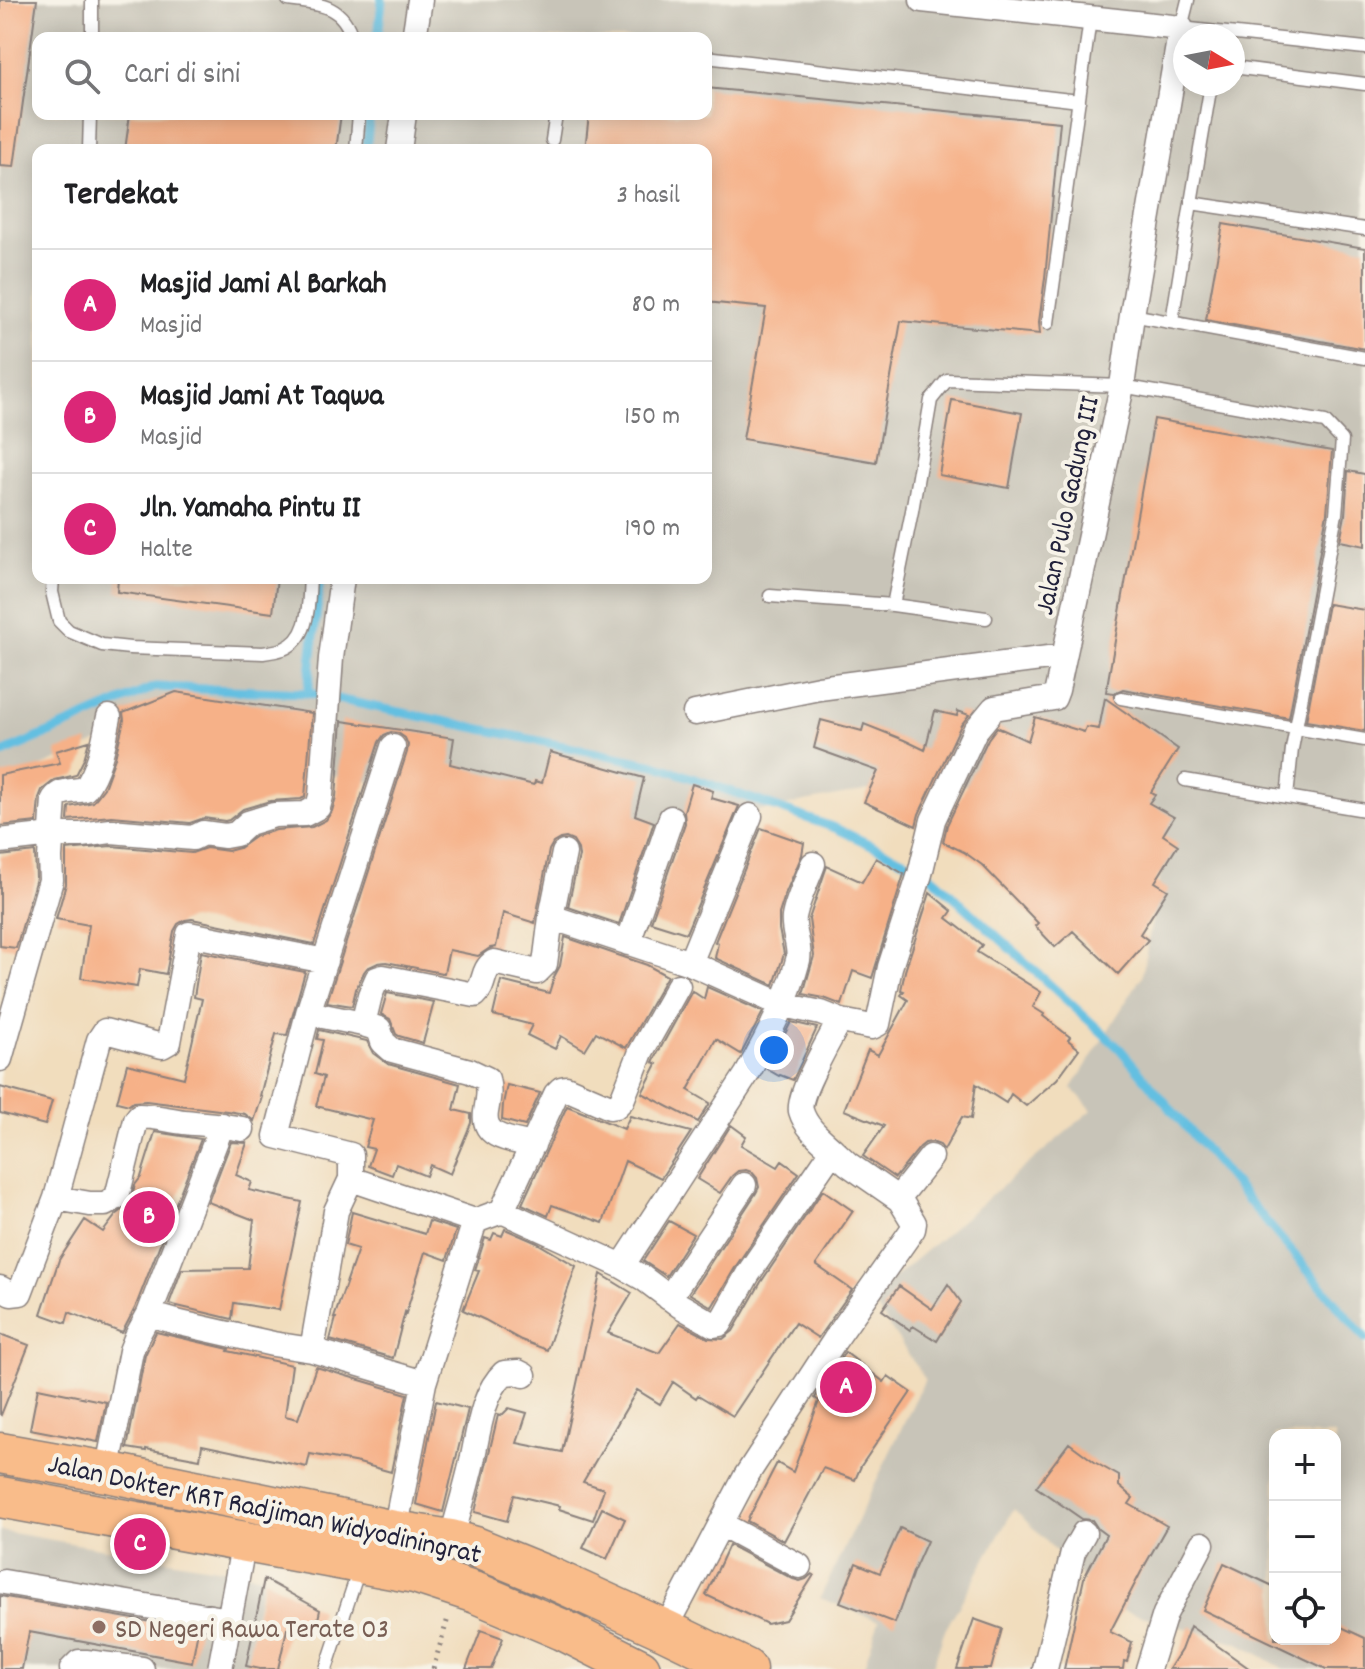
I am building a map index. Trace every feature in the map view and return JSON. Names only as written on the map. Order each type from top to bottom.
[{"type":"main road","name":"Jalan Dokter KRT Radjiman Widyodiningrat","points":[[0,1453],[451,1540],[521,1565],[746,1669]]},
{"type":"main road","name":"Jalan Dokter KRT Radjiman Widyodiningrat","points":[[0,1497],[415,1573],[458,1586],[563,1630],[595,1659],[640,1669]]},
{"type":"street","points":[[415,32],[420,0]]},
{"type":"street","points":[[922,0],[1173,27]]},
{"type":"street","name":"Jalan Pulo Gadung III","points":[[695,713],[819,688],[1064,656],[1122,386],[1173,75]]},
{"type":"street","points":[[400,144],[403,120]]},
{"type":"street","points":[[0,841],[111,831],[181,838],[193,838],[203,833],[225,836],[236,834],[248,823],[274,815],[305,814],[318,807],[331,658],[341,584]]},
{"type":"street","points":[[551,917],[690,963],[783,1005],[841,1021],[872,1027],[878,1024],[890,967],[920,874],[933,820],[975,731],[994,708],[1054,698],[1064,656]]},
{"type":"street","points":[[0,1059],[51,880],[54,799],[64,791],[85,789],[92,780],[109,717]]},
{"type":"street","points":[[312,1350],[336,1211],[351,1179],[351,1155],[276,1136],[308,1013],[393,747]]},
{"type":"street","points":[[690,963],[750,816]]},
{"type":"street","points":[[628,943],[671,818]]},
{"type":"street","points":[[363,1024],[377,979],[383,977],[475,995],[481,989],[484,972],[494,962],[537,972],[545,964],[564,853]]},
{"type":"street","points":[[622,1266],[765,1043],[783,1005],[799,958],[794,915],[813,864]]},
{"type":"street","points":[[0,1288],[11,1294],[20,1293],[56,1198],[99,1040],[105,1031],[162,1046],[169,1042],[189,934],[325,961]]},
{"type":"street","points":[[351,1179],[475,1221],[502,1211],[556,1094],[566,1088],[610,1107],[616,1106],[622,1100],[641,1052],[678,986]]},
{"type":"street","points":[[308,1013],[379,1029],[383,1042],[392,1050],[470,1071],[487,1079],[490,1090],[485,1119],[488,1129],[496,1135],[533,1145]]},
{"type":"street","points":[[665,1630],[746,1476],[835,1340],[913,1229],[914,1223],[900,1200],[848,1164],[810,1129],[800,1107],[804,1091],[841,1021]]},
{"type":"street","points":[[56,1198],[105,1204],[117,1197],[139,1116],[232,1127],[131,1351],[107,1472]]},
{"type":"street","points":[[502,1211],[622,1266],[714,1325],[720,1324],[748,1274],[833,1150]]},
{"type":"street","points":[[900,1200],[931,1157]]},
{"type":"street","points":[[669,1298],[744,1185]]},
{"type":"street","points":[[395,1531],[424,1383],[475,1221]]},
{"type":"street","points":[[149,1314],[273,1344],[312,1350],[424,1383]]},
{"type":"street","points":[[451,1540],[483,1407],[504,1373],[524,1375]]},
{"type":"street","points":[[721,1524],[799,1566]]},
{"type":"street","points":[[1045,1669],[1073,1552],[1084,1533]]},
{"type":"street","points":[[220,1669],[244,1541]]},
{"type":"street","points":[[1148,1669],[1165,1614],[1202,1544]]},
{"type":"street","points":[[4,1582],[229,1620]]},
{"type":"street","points":[[72,1669],[79,1662],[142,1669]]},
{"type":"lane","points":[[92,0],[92,32]]},
{"type":"lane","points":[[288,0],[319,4],[339,13],[350,32]]},
{"type":"lane","name":"Jalan Pulo Gadung III","points":[[1182,24],[1188,0]]},
{"type":"lane","points":[[1048,323],[1090,19]]},
{"type":"lane","points":[[1245,35],[1365,48]]},
{"type":"lane","points":[[712,58],[1079,101]]},
{"type":"lane","points":[[1245,69],[1365,84]]},
{"type":"lane","points":[[1172,321],[1209,96]]},
{"type":"lane","points":[[89,144],[90,120]]},
{"type":"lane","points":[[356,144],[358,120]]},
{"type":"lane","points":[[552,140],[555,120]]},
{"type":"lane","points":[[1191,203],[1365,229]]},
{"type":"lane","points":[[1132,315],[1365,358]]},
{"type":"lane","points":[[893,605],[931,400],[947,380],[1122,386],[1325,422],[1342,440],[1336,514],[1296,728],[1287,797]]},
{"type":"lane","points":[[53,584],[59,621],[69,631],[102,645],[263,653],[283,649],[297,641],[304,628],[310,584]]},
{"type":"lane","points":[[770,596],[893,605],[986,618]]},
{"type":"lane","points":[[1121,698],[1365,740]]},
{"type":"lane","points":[[1185,780],[1365,810]]},
{"type":"lane","points":[[326,1669],[362,1562]]},
{"type":"path","points":[[433,1669],[458,1586]]},
{"type":"shaded area","points":[[0,0],[1365,0],[1365,1669],[1284,1669],[1239,1643],[1113,1608],[1014,1509],[944,1632],[932,1669],[863,1669],[879,1621],[820,1598],[925,1379],[870,1298],[1092,1110],[1072,1088],[1142,976],[1167,837],[956,783],[906,783],[714,819],[644,828],[110,737],[0,784]]},
{"type":"shaded area","points":[[0,1531],[263,1576],[246,1669],[0,1669]]},
{"type":"building","points":[[0,0],[37,0],[14,167],[0,166]]},
{"type":"building","points":[[712,89],[1060,122],[1040,334],[901,321],[876,462],[743,439],[766,308],[712,303],[712,144],[586,144],[588,120],[712,120]]},
{"type":"building","points":[[129,120],[340,120],[337,144],[126,144]]},
{"type":"building","points":[[1223,224],[1365,248],[1365,349],[1206,320]]},
{"type":"building","points":[[952,400],[1022,413],[1009,488],[939,475]]},
{"type":"building","points":[[1154,419],[1332,451],[1327,513],[1289,718],[1123,689],[1106,692]]},
{"type":"building","points":[[1348,471],[1365,474],[1365,546],[1340,541]]},
{"type":"building","points":[[118,584],[276,584],[273,613],[117,592]]},
{"type":"building","points":[[1328,604],[1365,610],[1365,731],[1306,721]]},
{"type":"building","points":[[176,692],[312,713],[305,797],[270,801],[243,809],[225,821],[204,818],[190,823],[112,816],[68,820],[69,807],[93,802],[104,788],[115,758],[123,713]]},
{"type":"building","points":[[1105,698],[1178,749],[1151,792],[1155,795],[1149,803],[1174,817],[1163,835],[1178,845],[1155,882],[1168,890],[1140,934],[1148,940],[1118,974],[1073,931],[1055,947],[1035,926],[1038,923],[982,865],[943,842],[947,825],[988,739],[997,727],[1028,741],[1035,717],[1084,732],[1086,727],[1099,729]]},
{"type":"building","points":[[935,711],[957,716],[958,711],[969,715],[961,725],[916,826],[864,802],[878,771],[814,748],[821,720],[862,731],[864,724],[925,750]]},
{"type":"building","points":[[342,721],[454,738],[450,764],[534,785],[535,781],[542,783],[550,752],[644,778],[635,815],[654,822],[619,924],[568,907],[579,856],[573,841],[560,839],[549,850],[535,923],[503,913],[496,947],[478,956],[449,950],[444,973],[378,963],[364,972],[352,1006],[327,1002],[407,752],[405,738],[391,732],[379,742],[314,944],[185,920],[174,931],[166,974],[140,969],[137,987],[81,978],[89,925],[56,919],[66,884],[66,850],[111,846],[192,853],[206,848],[228,851],[239,848],[256,836],[276,830],[312,827],[326,820],[336,797]]},
{"type":"building","points":[[89,741],[76,775],[55,780],[42,790],[37,822],[0,826],[0,775],[60,763],[56,751]]},
{"type":"building","points":[[692,784],[713,791],[711,798],[739,806],[686,933],[651,922],[685,823],[684,811]]},
{"type":"building","points":[[761,828],[804,843],[779,914],[784,954],[774,985],[715,958],[718,943],[715,942]]},
{"type":"building","points":[[35,852],[36,878],[16,948],[0,946],[0,856]]},
{"type":"building","points":[[876,858],[904,874],[872,978],[853,971],[842,1005],[803,994],[814,956],[809,919],[827,866],[862,882]]},
{"type":"building","points":[[930,893],[952,911],[947,918],[982,945],[977,952],[1041,992],[1033,1007],[1070,1037],[1068,1040],[1079,1049],[1057,1079],[1026,1106],[1011,1094],[1006,1103],[976,1084],[971,1119],[962,1117],[944,1150],[932,1142],[925,1143],[895,1178],[863,1156],[884,1126],[844,1110],[868,1050],[878,1055],[908,1000],[901,995],[904,991],[901,990]]},
{"type":"building","points":[[565,937],[647,965],[667,976],[626,1048],[596,1032],[585,1050],[561,1036],[555,1049],[527,1035],[532,1025],[493,1015],[501,981],[549,993],[560,966]]},
{"type":"building","points":[[201,952],[305,972],[287,1035],[276,1034],[254,1121],[245,1114],[227,1111],[146,1101],[129,1105],[117,1102],[127,1064],[184,1078],[202,999],[194,997]]},
{"type":"building","points":[[707,987],[763,1012],[741,1054],[716,1039],[688,1090],[710,1103],[698,1122],[642,1093],[657,1064],[653,1062],[692,991],[704,999]]},
{"type":"building","points":[[387,993],[434,1002],[423,1043],[396,1034],[390,1019],[381,1014]]},
{"type":"building","points":[[791,1022],[817,1028],[793,1080],[767,1069]]},
{"type":"building","points":[[319,1030],[367,1041],[373,1053],[388,1064],[460,1084],[454,1110],[471,1114],[471,1123],[450,1174],[430,1165],[426,1176],[396,1164],[392,1175],[368,1166],[374,1149],[365,1147],[373,1120],[316,1106],[324,1077],[315,1074],[323,1040],[317,1039]]},
{"type":"building","points":[[507,1085],[540,1093],[525,1126],[502,1120]]},
{"type":"building","points":[[0,1087],[52,1101],[45,1125],[0,1113]]},
{"type":"building","points":[[567,1106],[624,1129],[630,1116],[691,1132],[661,1178],[625,1161],[603,1223],[552,1205],[548,1216],[522,1204]]},
{"type":"building","points":[[731,1125],[746,1136],[741,1145],[778,1167],[782,1161],[799,1173],[712,1307],[690,1294],[759,1187],[757,1178],[746,1170],[732,1176],[720,1193],[697,1179]]},
{"type":"building","points":[[155,1132],[201,1139],[135,1308],[122,1333],[69,1312],[66,1323],[41,1314],[59,1260],[85,1220],[103,1232],[116,1215],[129,1205]]},
{"type":"building","points":[[231,1142],[247,1143],[236,1175],[252,1182],[249,1190],[302,1202],[279,1310],[234,1303],[232,1319],[169,1304],[182,1269],[248,1268],[254,1220],[208,1202]]},
{"type":"building","points":[[823,1190],[853,1211],[816,1265],[852,1290],[818,1338],[795,1323],[733,1416],[698,1395],[696,1398],[673,1382],[660,1404],[637,1390],[583,1482],[604,1489],[593,1520],[559,1509],[560,1506],[514,1495],[507,1521],[475,1512],[498,1415],[501,1416],[509,1408],[527,1413],[517,1443],[562,1452],[601,1274],[632,1293],[608,1333],[659,1353],[680,1323],[708,1338],[723,1339],[733,1331],[761,1282]]},
{"type":"building","points":[[352,1212],[425,1234],[429,1221],[456,1230],[447,1260],[425,1252],[393,1358],[330,1340],[334,1318],[358,1249],[345,1245]]},
{"type":"building","points":[[669,1221],[693,1234],[666,1276],[643,1261]]},
{"type":"building","points":[[505,1229],[576,1266],[547,1350],[463,1310],[479,1271],[475,1270],[485,1238],[491,1240],[494,1233],[502,1236]]},
{"type":"building","points":[[948,1284],[961,1302],[937,1341],[913,1326],[910,1330],[882,1310],[899,1286],[932,1309]]},
{"type":"building","points":[[156,1332],[292,1365],[285,1416],[298,1419],[316,1367],[407,1394],[391,1472],[310,1454],[307,1467],[202,1445],[200,1459],[127,1448],[145,1355]]},
{"type":"building","points":[[0,1334],[29,1345],[1,1415],[0,1414]]},
{"type":"building","points":[[845,1352],[884,1382],[888,1376],[911,1392],[861,1466],[855,1480],[823,1468],[784,1541],[747,1521],[777,1463],[793,1472],[819,1401],[815,1398]]},
{"type":"building","points":[[38,1388],[106,1402],[98,1442],[30,1429]]},
{"type":"building","points":[[436,1401],[468,1409],[443,1512],[416,1504]]},
{"type":"building","points":[[1069,1443],[1119,1476],[1119,1486],[1133,1498],[1129,1504],[1167,1526],[1110,1632],[1132,1642],[1123,1669],[1064,1669],[1084,1578],[1106,1535],[1092,1520],[1082,1519],[1036,1487]]},
{"type":"building","points":[[602,1508],[625,1519],[607,1559],[583,1548]]},
{"type":"building","points":[[900,1528],[927,1541],[895,1623],[840,1602],[856,1563],[880,1573]]},
{"type":"building","points":[[729,1545],[793,1579],[800,1581],[814,1575],[785,1620],[767,1624],[706,1595]]},
{"type":"building","points":[[1224,1563],[1269,1584],[1269,1642],[1203,1610]]},
{"type":"building","points":[[264,1579],[320,1610],[315,1634],[287,1629],[278,1669],[246,1666]]},
{"type":"building","name":"SD Negeri Rawa Terate 03","points":[[0,1596],[198,1630],[192,1662],[29,1632],[22,1669],[0,1669]]},
{"type":"building","points":[[974,1619],[1002,1629],[991,1669],[957,1669]]},
{"type":"building","points":[[1190,1626],[1250,1669],[1169,1669],[1181,1650]]},
{"type":"building","points":[[1341,1627],[1365,1638],[1365,1669],[1326,1669],[1276,1645],[1341,1645]]},
{"type":"building","points":[[481,1630],[503,1638],[491,1669],[466,1669]]},
{"type":"waterway","points":[[379,32],[382,0]]},
{"type":"waterway","points":[[367,144],[369,120]]},
{"type":"waterway","points":[[308,693],[319,584]]},
{"type":"waterway","points":[[0,754],[155,687],[308,693],[655,765],[835,828],[925,870],[1120,1049],[1365,1338]]},
{"type":"place","name":"Masjid Jami At Taqwa","points":[[149,1217]]},
{"type":"place","name":"Masjid Jami Al Barkah","points":[[846,1387]]},
{"type":"place","name":"Jln. Yamaha Pintu II","points":[[140,1544]]},
{"type":"place","name":"SD Negeri Rawa Terate 03","points":[[99,1627]]}]
